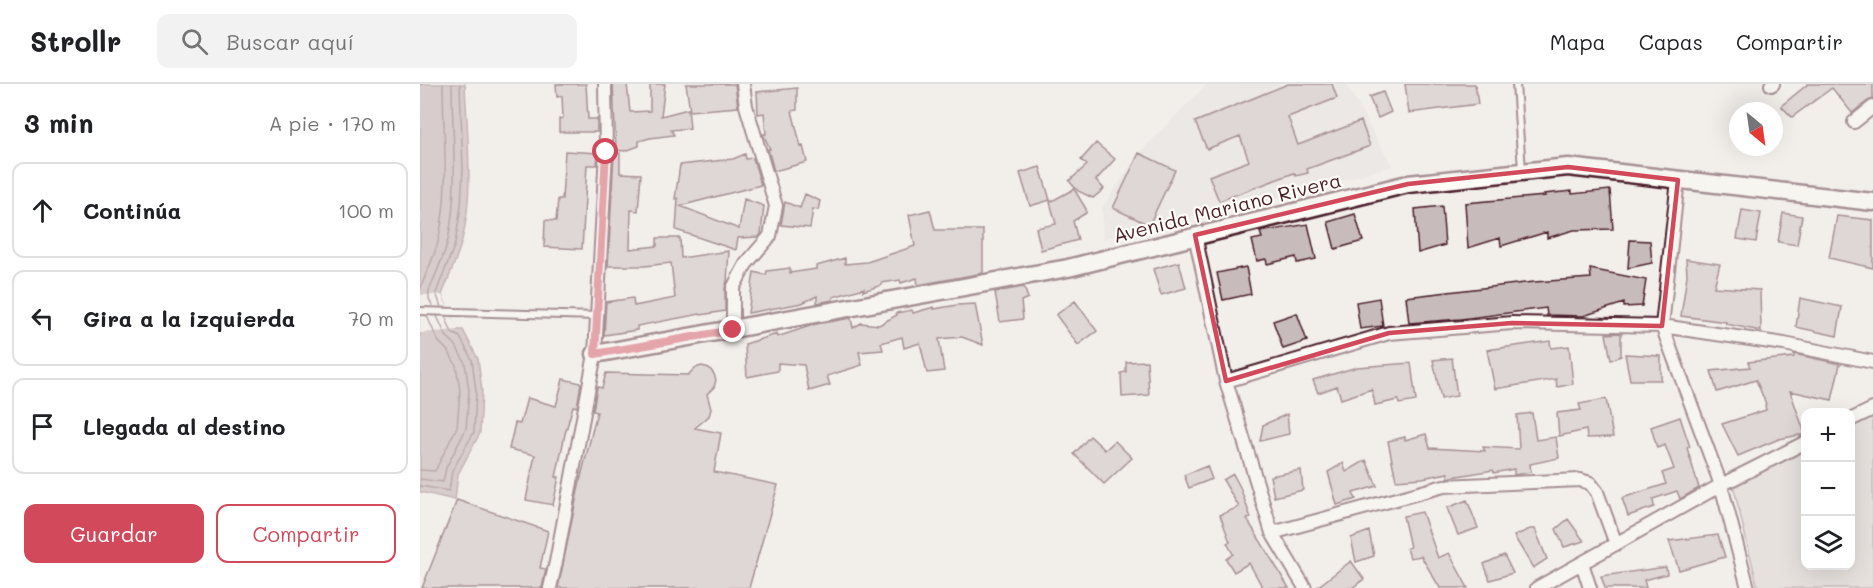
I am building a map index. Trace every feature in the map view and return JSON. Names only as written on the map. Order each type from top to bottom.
[{"type":"main road","name":"Avenida Mariano Rivera","points":[[595,354],[1068,268],[1408,184],[1568,167],[1873,202]]},
{"type":"street","points":[[550,588],[595,354],[606,152],[605,84]]},
{"type":"street","points":[[733,330],[733,288],[746,264],[770,236],[776,206],[746,106],[743,84]]},
{"type":"street","points":[[1854,122],[1873,107]]},
{"type":"street","points":[[1678,180],[1662,326],[1721,485],[1748,588]]},
{"type":"street","points":[[1195,236],[1226,381],[1272,533],[1305,588]]},
{"type":"street","points":[[1226,381],[1389,333],[1512,323],[1662,326],[1784,344],[1873,362]]},
{"type":"street","points":[[1855,418],[1873,409]]},
{"type":"street","points":[[1537,588],[1721,485],[1801,445]]},
{"type":"street","points":[[1272,533],[1444,486],[1580,480],[1590,483],[1597,492],[1616,544]]},
{"type":"street","points":[[1582,563],[1590,588]]},
{"type":"lane","points":[[1516,84],[1522,171]]},
{"type":"lane","points":[[420,311],[597,316]]},
{"type":"highlighted area","points":[[1568,167],[1678,180],[1662,326],[1512,323],[1389,333],[1226,381],[1195,235],[1408,184],[1522,171]]},
{"type":"shaded area","points":[[1205,84],[1346,84],[1392,166],[1302,192],[1203,213],[1103,239],[1102,208],[1139,153]]},
{"type":"shaded area","points":[[1873,410],[1873,588],[1758,588],[1733,485],[1801,443],[1801,570],[1855,570],[1855,418]]},
{"type":"water","points":[[420,84],[465,84],[469,188],[465,229],[442,295],[457,330],[463,330],[478,359],[482,391],[480,433],[458,474],[455,500],[420,492]]},
{"type":"pier","points":[[420,295],[442,295],[458,330],[420,333]]},
{"type":"building","points":[[556,84],[586,84],[588,119],[597,119],[597,132],[559,132],[559,119],[563,118],[562,96],[557,97]]},
{"type":"building","points":[[613,84],[627,84],[630,112],[650,111],[650,84],[665,84],[661,116],[688,109],[690,128],[671,130],[674,135],[639,141],[639,146],[625,151],[616,150]]},
{"type":"building","points":[[686,84],[735,84],[738,107],[690,111]]},
{"type":"building","points":[[1288,84],[1332,84],[1337,98],[1288,117],[1298,145],[1361,121],[1370,146],[1307,169],[1308,173],[1296,176],[1294,173],[1219,201],[1209,176],[1249,161],[1240,136],[1207,149],[1195,122]]},
{"type":"building","points":[[1405,84],[1475,84],[1478,104],[1409,113]]},
{"type":"building","points":[[1808,84],[1873,84],[1873,99],[1852,113],[1832,88],[1792,117],[1783,108],[1783,104]]},
{"type":"building","points":[[797,88],[797,110],[792,111],[807,162],[774,171],[768,149],[770,149],[763,134],[766,134],[764,113],[758,114],[757,92]]},
{"type":"building","points":[[1383,92],[1391,112],[1378,118],[1369,97]]},
{"type":"building","points":[[1096,143],[1115,159],[1096,180],[1104,189],[1093,198],[1078,191],[1069,181],[1087,165],[1081,160]]},
{"type":"building","points":[[565,151],[598,153],[597,165],[587,165],[582,249],[544,247],[545,220],[556,221],[558,199],[562,199]]},
{"type":"building","points":[[614,153],[620,153],[620,173],[641,174],[638,211],[631,210],[630,249],[657,246],[657,238],[680,238],[681,258],[729,251],[725,311],[637,326],[637,330],[604,335],[606,302],[633,298],[634,306],[675,298],[671,263],[608,266]]},
{"type":"building","points":[[1139,153],[1175,170],[1149,225],[1113,208]]},
{"type":"building","points":[[745,154],[746,159],[753,158],[761,185],[680,206],[739,229],[744,199],[764,206],[759,237],[738,238],[736,250],[676,230],[678,198],[675,199],[680,165],[733,159]]},
{"type":"building","points":[[1040,167],[1050,200],[1030,206],[1020,173]]},
{"type":"building","points":[[1074,189],[1086,209],[1086,213],[1073,221],[1078,240],[1041,250],[1036,228],[1056,224],[1050,202]]},
{"type":"building","points":[[1610,190],[1613,229],[1574,230],[1547,238],[1547,232],[1501,246],[1500,238],[1468,248],[1465,203],[1545,196],[1544,194],[1572,191],[1572,194]]},
{"type":"building","points":[[805,194],[820,201],[818,210],[813,209],[810,228],[781,225],[785,202],[800,208]]},
{"type":"building","points":[[1442,206],[1445,245],[1418,253],[1415,209]]},
{"type":"building","points":[[930,210],[935,230],[983,230],[983,273],[918,285],[917,278],[901,283],[900,280],[882,283],[882,285],[863,291],[864,288],[833,297],[833,300],[817,303],[817,296],[802,303],[748,313],[754,272],[766,275],[767,271],[790,268],[790,273],[816,269],[816,266],[845,258],[845,264],[867,262],[915,246],[909,215]]},
{"type":"building","points":[[1742,210],[1761,213],[1756,242],[1737,239]]},
{"type":"building","points":[[1783,213],[1802,216],[1797,245],[1778,242]]},
{"type":"building","points":[[1355,214],[1363,241],[1335,249],[1328,222]]},
{"type":"building","points":[[1837,216],[1873,220],[1873,268],[1829,258]]},
{"type":"building","points":[[1308,224],[1316,259],[1297,263],[1296,257],[1267,264],[1266,259],[1257,261],[1252,240],[1262,238],[1260,232]]},
{"type":"building","points":[[1630,240],[1650,241],[1652,263],[1628,268]]},
{"type":"building","points":[[1686,259],[1720,264],[1714,287],[1760,290],[1761,331],[1726,324],[1726,322],[1681,316],[1687,275]]},
{"type":"building","points":[[1179,262],[1186,288],[1161,295],[1153,269]]},
{"type":"building","points":[[1246,267],[1251,294],[1223,300],[1217,273]]},
{"type":"building","points":[[1590,269],[1646,280],[1642,306],[1624,307],[1624,303],[1583,316],[1547,315],[1546,308],[1409,323],[1406,297],[1534,282],[1591,278]]},
{"type":"building","points":[[1024,287],[1028,298],[1021,301],[1023,319],[1000,322],[995,292]]},
{"type":"building","points":[[1379,298],[1383,326],[1360,329],[1356,302]]},
{"type":"building","points":[[1800,298],[1842,307],[1837,336],[1796,327]]},
{"type":"building","points":[[1075,301],[1097,331],[1078,345],[1056,315]]},
{"type":"building","points":[[975,304],[983,345],[962,337],[939,339],[944,371],[927,373],[920,343],[904,348],[902,337],[881,343],[883,350],[859,352],[862,365],[827,376],[830,385],[809,391],[804,365],[778,363],[778,371],[747,377],[745,344],[777,334],[777,337],[816,324],[851,318],[853,328],[861,323],[879,325],[897,315],[896,313],[912,310],[913,313],[934,307],[934,309]]},
{"type":"building","points":[[1297,313],[1307,341],[1283,349],[1273,321]]},
{"type":"building","points":[[1621,333],[1621,356],[1611,360],[1606,334]]},
{"type":"building","points":[[1550,341],[1551,348],[1569,346],[1573,384],[1557,387],[1556,379],[1495,389],[1487,350]]},
{"type":"building","points":[[1625,354],[1661,356],[1661,380],[1630,380]]},
{"type":"building","points":[[1794,354],[1840,364],[1832,400],[1790,391],[1801,423],[1801,435],[1779,439],[1738,456],[1722,424],[1766,410],[1766,404],[1756,380],[1717,392],[1711,371],[1750,367],[1748,362],[1794,357]]},
{"type":"building","points":[[1452,358],[1457,396],[1441,399],[1433,360]]},
{"type":"building","points":[[1147,361],[1149,395],[1122,397],[1121,373],[1126,372],[1126,362]]},
{"type":"building","points":[[1411,363],[1416,401],[1399,404],[1398,400],[1375,405],[1372,389],[1341,399],[1337,386],[1318,393],[1313,380],[1357,367]]},
{"type":"building","points":[[702,366],[709,368],[716,380],[714,387],[707,394],[711,409],[709,416],[695,428],[721,433],[714,472],[778,485],[749,588],[558,588],[597,412],[593,411],[597,387],[602,388],[606,373],[688,375],[695,368]]},
{"type":"building","points":[[563,379],[581,383],[577,407],[573,406],[565,434],[553,505],[526,500],[535,455],[509,449],[515,423],[520,424],[527,398],[556,406]]},
{"type":"building","points":[[1606,399],[1613,437],[1587,438],[1586,430],[1559,436],[1557,413],[1581,410],[1579,404]]},
{"type":"building","points":[[1532,413],[1536,440],[1556,437],[1559,458],[1530,464],[1531,472],[1514,475],[1514,469],[1494,473],[1493,470],[1448,478],[1448,473],[1396,480],[1388,441],[1405,437],[1405,440],[1426,434],[1430,448],[1485,451],[1483,447],[1519,449],[1517,415]]},
{"type":"building","points":[[1287,414],[1289,434],[1260,441],[1263,425]]},
{"type":"building","points":[[1680,417],[1690,447],[1687,448],[1699,488],[1680,499],[1677,491],[1653,499],[1654,507],[1628,516],[1622,498],[1666,484],[1662,473],[1674,469],[1665,445],[1657,448],[1651,427]]},
{"type":"building","points":[[1090,436],[1105,450],[1115,441],[1132,458],[1104,484],[1074,454]]},
{"type":"building","points":[[1366,460],[1377,486],[1353,493],[1356,499],[1337,505],[1328,472],[1343,463],[1346,472]]},
{"type":"building","points":[[1207,466],[1212,479],[1189,488],[1184,475]]},
{"type":"building","points":[[1301,470],[1303,490],[1274,497],[1270,476]]},
{"type":"building","points":[[1233,474],[1251,518],[1247,519],[1289,588],[1263,588],[1249,563],[1234,572],[1226,559],[1233,554],[1227,543],[1230,542],[1220,515],[1239,507],[1223,480]]},
{"type":"building","points":[[457,500],[548,531],[540,568],[546,569],[542,588],[422,588]]},
{"type":"building","points":[[1467,500],[1478,528],[1458,535],[1447,508]]},
{"type":"building","points":[[1422,512],[1438,558],[1449,553],[1468,588],[1440,588],[1421,556],[1410,558],[1407,548],[1410,547],[1403,516]]},
{"type":"building","points":[[1568,519],[1584,541],[1564,547],[1556,529]]},
{"type":"building","points":[[1535,529],[1547,559],[1533,568],[1514,536]]},
{"type":"building","points":[[1369,531],[1374,556],[1356,562],[1351,538]]},
{"type":"building","points":[[1718,535],[1725,557],[1679,570],[1669,541]]},
{"type":"building","points":[[1504,555],[1513,573],[1490,580],[1484,564]]},
{"type":"building","points":[[1351,561],[1364,579],[1352,588],[1316,588]]},
{"type":"building","points":[[1666,567],[1667,574],[1644,580],[1646,588],[1605,588],[1601,576]]},
{"type":"route","points":[[606,152],[595,354],[733,330]]}]
